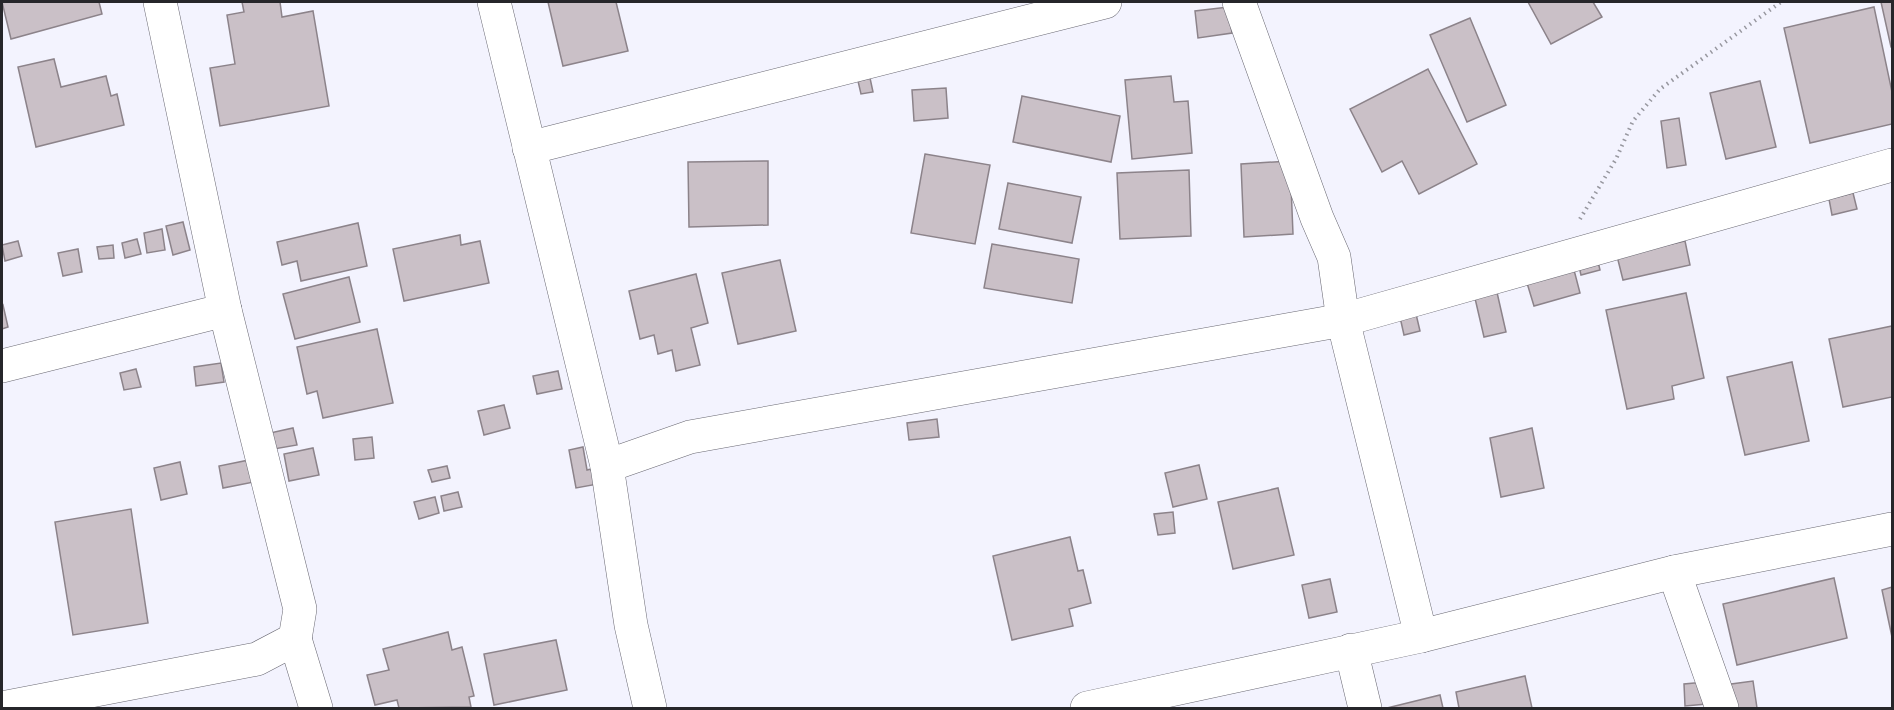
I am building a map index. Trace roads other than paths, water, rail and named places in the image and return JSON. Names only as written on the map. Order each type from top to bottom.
[{"type":"street","points":[[160,2],[225,310],[300,609],[295,639],[316,708]]},
{"type":"street","points":[[494,2],[607,466],[631,625],[650,708]]},
{"type":"street","points":[[529,148],[1105,2]]},
{"type":"street","points":[[1239,2],[1317,218],[1334,256],[1343,320],[1421,636]]},
{"type":"street","points":[[607,466],[690,437],[1343,320],[1893,165]]},
{"type":"street","points":[[2,366],[225,310]]},
{"type":"street","points":[[1087,708],[1421,636],[1674,572],[1893,529]]},
{"type":"street","points":[[1674,572],[1722,708]]},
{"type":"street","points":[[2,708],[257,659],[295,639]]},
{"type":"street","points":[[1351,650],[1365,708]]}]
